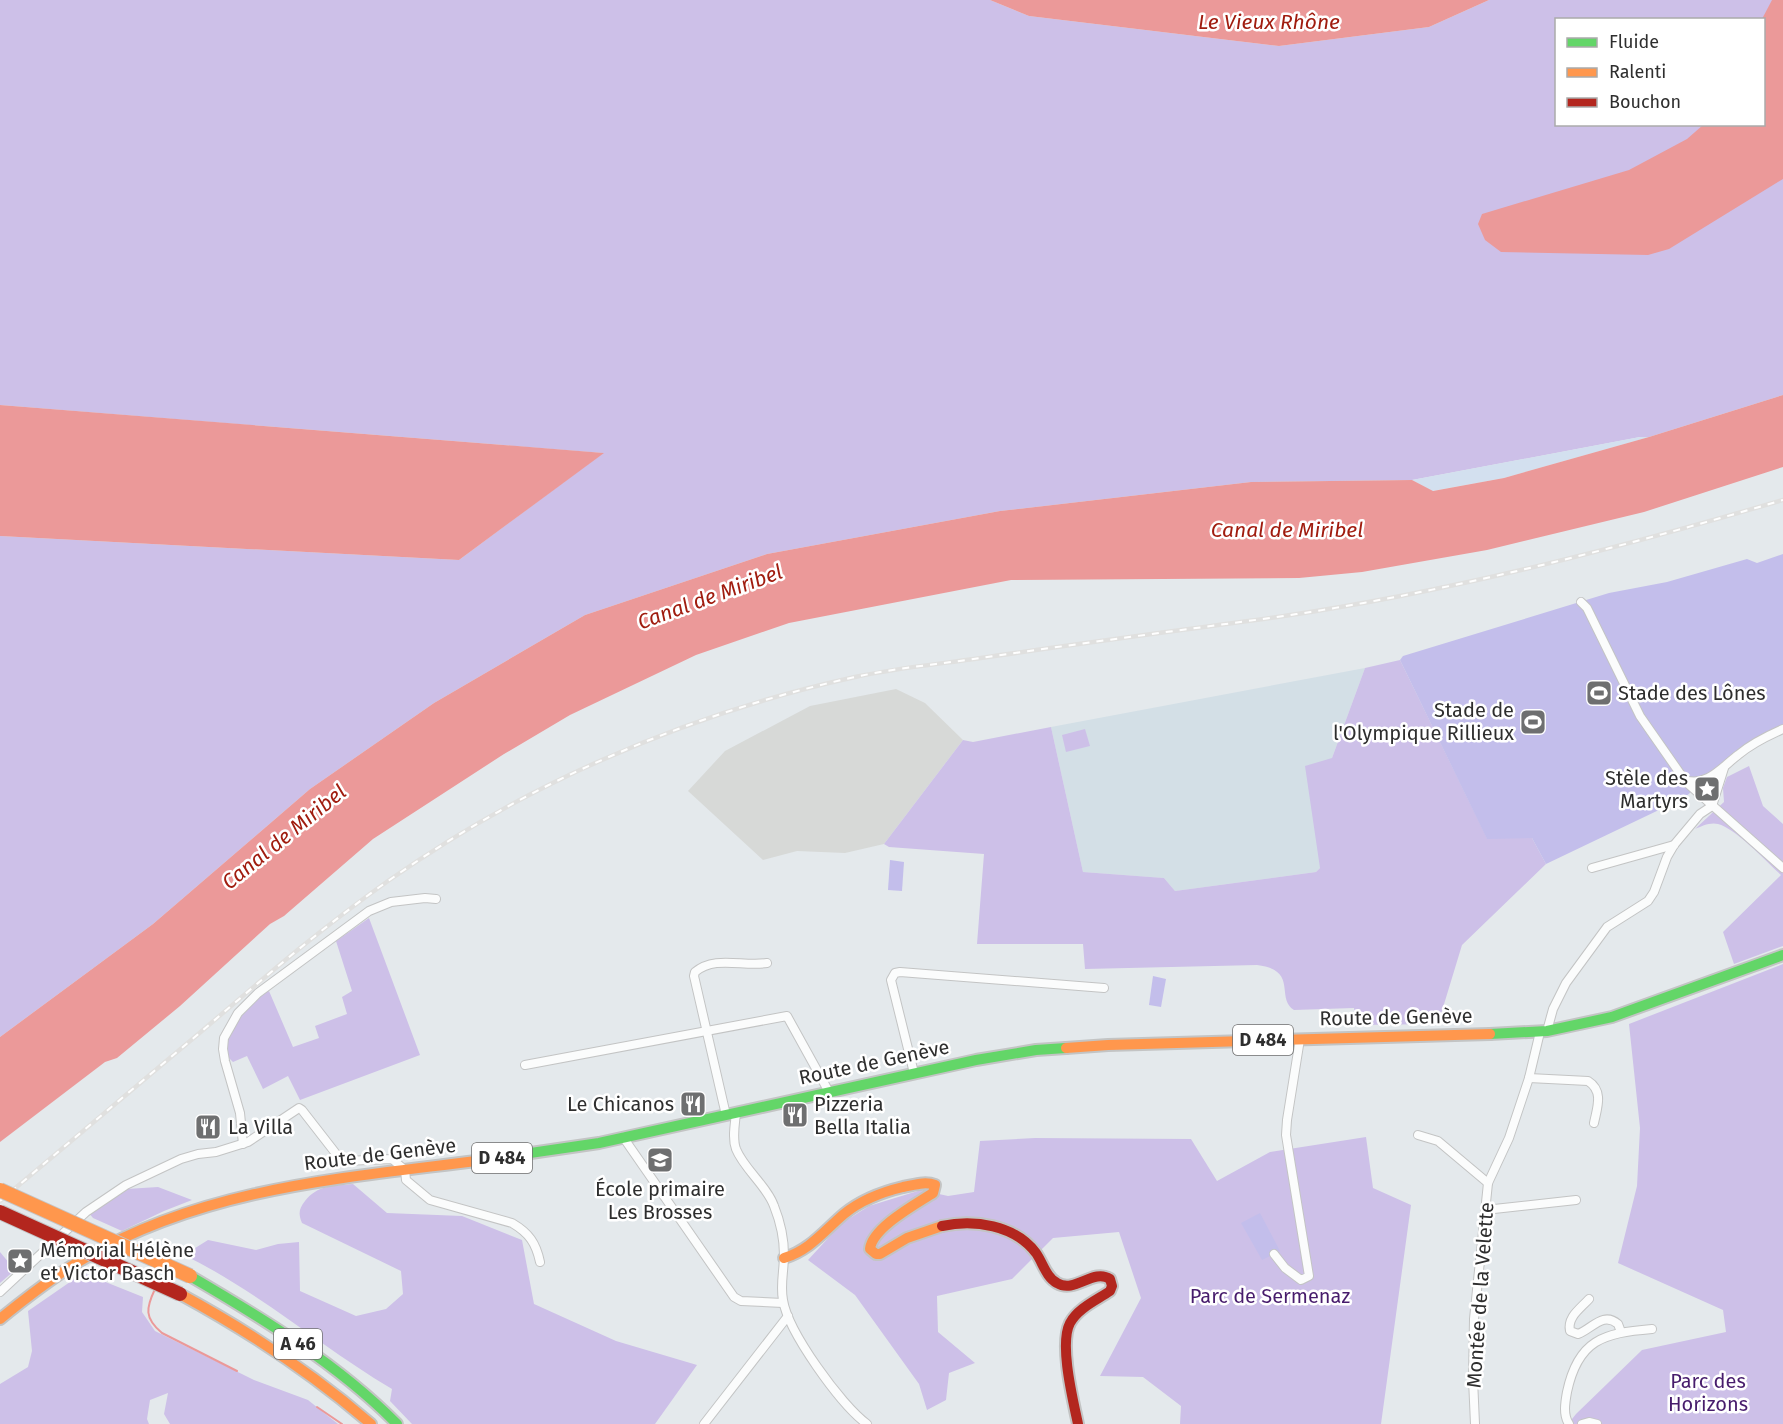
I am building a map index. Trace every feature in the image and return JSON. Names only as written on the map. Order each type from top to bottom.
[{"type":"main road","name":"Route de Genève","points":[[0,1319],[49,1281],[97,1251],[172,1217],[237,1197],[307,1182],[518,1156],[623,1137],[914,1073],[1036,1050],[1182,1042],[1544,1032],[1612,1017],[1783,955]]},
{"type":"main road","points":[[784,1258],[807,1250],[851,1208],[875,1197],[928,1182],[935,1185],[933,1193],[873,1237],[869,1248],[872,1252],[877,1254],[901,1241],[949,1225],[981,1224],[1018,1237],[1035,1251],[1051,1278],[1061,1285],[1077,1284],[1100,1276],[1109,1277],[1113,1281],[1110,1291],[1073,1318],[1066,1331],[1070,1389],[1078,1424]]},
{"type":"main road","name":"A 46","points":[[0,1190],[190,1276],[274,1327],[320,1359],[361,1391],[397,1424]]},
{"type":"main road","name":"A 46","points":[[0,1212],[180,1294],[273,1348],[319,1381],[371,1424]]},
{"type":"street","points":[[1581,602],[1587,608],[1640,716],[1685,780],[1783,868]]},
{"type":"street","points":[[1685,780],[1699,781],[1711,777],[1748,748],[1783,729]]},
{"type":"street","points":[[1713,806],[1724,768]]},
{"type":"street","name":"Montée de la Velette","points":[[1475,1424],[1474,1318],[1488,1183],[1509,1138],[1552,1009],[1566,983],[1607,927],[1648,901],[1674,845],[1700,814],[1713,806]]},
{"type":"street","points":[[1592,868],[1674,845]]},
{"type":"street","points":[[243,1144],[240,1113],[225,1062],[224,1048],[224,1038],[238,1013],[258,993],[369,911],[391,902],[436,899]]},
{"type":"street","points":[[767,963],[711,964],[699,968],[694,976],[706,1030],[731,1114],[736,1149],[774,1204],[784,1244],[781,1283],[783,1303],[788,1316],[802,1345],[843,1400],[867,1424]]},
{"type":"street","points":[[914,1073],[891,980],[895,973],[1104,988]]},
{"type":"street","points":[[525,1065],[787,1016],[829,1092]]},
{"type":"street","points":[[1274,1254],[1285,1268],[1301,1280],[1309,1276],[1286,1135],[1300,1039]]},
{"type":"street","points":[[1529,1078],[1588,1082],[1594,1085],[1599,1096],[1594,1124]]},
{"type":"street","points":[[0,1292],[86,1212],[126,1185],[181,1159],[243,1144],[299,1108],[337,1155],[345,1161],[392,1159],[405,1170],[406,1180],[430,1200],[512,1223],[521,1228],[534,1242],[540,1262]]},
{"type":"street","points":[[1418,1135],[1438,1142],[1488,1183]]},
{"type":"street","points":[[623,1137],[734,1297],[741,1301],[783,1303]]},
{"type":"street","points":[[1485,1210],[1576,1200]]},
{"type":"street","points":[[1589,1299],[1571,1317],[1570,1331],[1578,1335],[1599,1321],[1610,1319],[1618,1324],[1622,1332]]},
{"type":"street","points":[[704,1424],[788,1316]]},
{"type":"street","points":[[1569,1424],[1565,1414],[1565,1400],[1571,1375],[1585,1349],[1594,1341],[1622,1332],[1652,1329]]},
{"type":"street","points":[[1582,1424],[1589,1422],[1597,1424]]},
{"type":"shaded area","name":"Stade des Lônes","points":[[1783,554],[1783,726],[1752,740],[1684,798],[1546,864],[1532,838],[1487,839],[1400,660],[1403,656],[1609,593],[1667,582],[1747,559],[1757,563]]},
{"type":"shaded area","points":[[1365,668],[1332,758],[1320,868],[1316,872],[1175,891],[1164,878],[1083,872],[1051,727]]},
{"type":"shaded area","points":[[896,689],[925,703],[963,740],[884,844],[845,853],[797,851],[763,860],[688,791],[725,751],[810,706]]},
{"type":"shaded area","points":[[890,860],[904,862],[902,891],[888,890]]},
{"type":"shaded area","points":[[1153,976],[1166,979],[1161,1007],[1149,1005]]},
{"type":"shaded area","points":[[1260,1213],[1280,1251],[1262,1260],[1241,1223]]},
{"type":"green space","points":[[0,0],[990,0],[1029,16],[1279,46],[1429,27],[1489,0],[1783,0],[1783,395],[1649,437],[1412,480],[1251,482],[1000,511],[767,554],[585,615],[434,703],[310,789],[153,924],[0,1037],[0,536],[459,560],[603,453],[0,405]]},
{"type":"green space","points":[[1400,660],[1487,838],[1532,838],[1546,864],[1462,945],[1438,1024],[1356,1025],[1354,1008],[1294,1010],[1286,999],[1282,978],[1278,972],[1257,965],[1085,969],[1083,944],[977,944],[984,854],[889,847],[884,844],[963,740],[973,742],[1051,727],[1083,872],[1164,878],[1175,891],[1316,872],[1320,868],[1305,766],[1332,758],[1365,668]]},
{"type":"green space","points":[[1085,729],[1090,746],[1066,752],[1062,735]]},
{"type":"green space","points":[[1749,766],[1763,806],[1783,824],[1783,946],[1734,964],[1723,932],[1781,875],[1751,846],[1725,827],[1712,824],[1695,829],[1724,802],[1723,788],[1727,777]]},
{"type":"green space","points":[[369,918],[420,1055],[300,1100],[288,1076],[263,1089],[247,1056],[233,1062],[227,1056],[227,1038],[235,1022],[250,1003],[269,991],[293,1047],[319,1038],[315,1026],[347,1014],[342,997],[352,991],[336,941]]},
{"type":"green space","name":"Parc des Horizons","points":[[1783,964],[1783,1424],[1568,1424],[1642,1350],[1726,1332],[1723,1310],[1618,1263],[1637,1186],[1640,1128],[1629,1024]]},
{"type":"green space","name":"Parc de Sermenaz","points":[[1366,1137],[1373,1188],[1411,1205],[1381,1424],[1180,1424],[1181,1406],[1143,1377],[1100,1376],[1141,1298],[1119,1232],[1053,1238],[1012,1279],[937,1296],[938,1332],[975,1363],[949,1373],[946,1400],[927,1410],[919,1384],[855,1295],[808,1260],[842,1223],[869,1206],[921,1190],[948,1196],[974,1192],[980,1141],[1035,1138],[1191,1139],[1217,1181],[1270,1152]]},
{"type":"green space","points":[[353,1184],[387,1213],[462,1216],[522,1240],[534,1304],[616,1341],[697,1365],[655,1424],[412,1424],[390,1401],[392,1389],[238,1285],[184,1255],[208,1240],[256,1250],[278,1244],[299,1242],[300,1291],[356,1316],[386,1309],[403,1294],[401,1271],[302,1223],[301,1220],[301,1206],[315,1192],[326,1187]]},
{"type":"green space","points":[[158,1187],[192,1200],[122,1231],[93,1218],[89,1213],[111,1197],[110,1190]]},
{"type":"green space","points":[[0,1252],[15,1270],[0,1283]]},
{"type":"green space","points":[[83,1273],[143,1297],[142,1312],[155,1331],[254,1380],[308,1400],[338,1424],[170,1424],[164,1414],[168,1393],[150,1400],[147,1419],[149,1424],[0,1424],[0,1384],[28,1367],[32,1351],[28,1311]]},
{"type":"sand","points":[[1649,437],[1504,478],[1432,491],[1412,480]]},
{"type":"water","name":"Le Vieux Rhône","points":[[990,0],[1489,0],[1429,27],[1279,46],[1029,16]]},
{"type":"water","points":[[1772,0],[1783,0],[1783,179],[1669,249],[1648,255],[1501,252],[1485,240],[1478,224],[1482,214],[1629,170],[1687,139],[1702,126],[1765,126],[1765,18],[1763,18]]},
{"type":"water","name":"Canal de Miribel","points":[[1783,395],[1783,467],[1644,512],[1487,550],[1362,572],[1299,578],[1011,580],[789,623],[696,655],[570,715],[504,754],[373,839],[284,916],[270,924],[180,1006],[117,1058],[105,1062],[0,1142],[0,1037],[153,924],[310,789],[434,703],[585,615],[767,554],[1000,511],[1251,482],[1412,480],[1433,491],[1504,478],[1649,437]]},
{"type":"water","points":[[0,405],[604,453],[459,560],[0,536]]},
{"type":"waterway","points":[[168,1259],[171,1253]]},
{"type":"waterway","points":[[155,1289],[148,1313],[156,1328],[237,1371]]},
{"type":"waterway","points":[[317,1407],[342,1424]]},
{"type":"railway","points":[[0,1201],[290,956],[388,881],[439,847],[519,800],[574,773],[663,735],[758,702],[855,677],[1284,616],[1410,594],[1535,567],[1783,500]]},
{"type":"traffic: fast","points":[[1490,1034],[1547,1031],[1612,1017],[1783,955]]},
{"type":"traffic: fast","points":[[476,1161],[599,1143],[976,1060],[1036,1050],[1066,1048]]},
{"type":"traffic: fast","points":[[190,1276],[272,1325],[325,1362],[350,1381],[397,1424]]},
{"type":"traffic: slow","points":[[1066,1048],[1490,1034]]},
{"type":"traffic: slow","points":[[0,1319],[41,1287],[85,1258],[131,1234],[178,1216],[226,1201],[276,1190],[376,1173],[476,1161]]},
{"type":"traffic: slow","points":[[784,1258],[809,1245],[857,1205],[887,1191],[915,1184],[935,1185],[933,1193],[886,1225],[878,1233],[870,1249],[880,1254],[907,1238],[942,1226]]},
{"type":"traffic: slow","points":[[0,1190],[190,1276]]},
{"type":"traffic: slow","points":[[180,1294],[279,1354],[326,1387],[371,1424]]},
{"type":"traffic: jam","points":[[0,1212],[180,1294]]},
{"type":"traffic: jam","points":[[942,1226],[967,1223],[1005,1230],[1027,1244],[1036,1253],[1050,1277],[1064,1286],[1097,1277],[1104,1276],[1110,1279],[1112,1286],[1110,1291],[1078,1313],[1070,1323],[1067,1332],[1066,1358],[1078,1424]]},
{"type":"place","name":"Stade des Lônes","points":[[1599,693]]},
{"type":"place","name":"Stade de l'Olympique Rillieux","points":[[1533,722]]},
{"type":"place","name":"Stèle des Martyrs","points":[[1707,789]]},
{"type":"place","name":"Le Chicanos","points":[[693,1104]]},
{"type":"place","name":"Pizzeria Bella Italia","points":[[795,1115]]},
{"type":"place","name":"La Villa","points":[[208,1127]]},
{"type":"place","name":"École primaire Les Brosses","points":[[660,1160]]},
{"type":"place","name":"Mémorial Hélène et Victor Basch","points":[[20,1261]]}]
